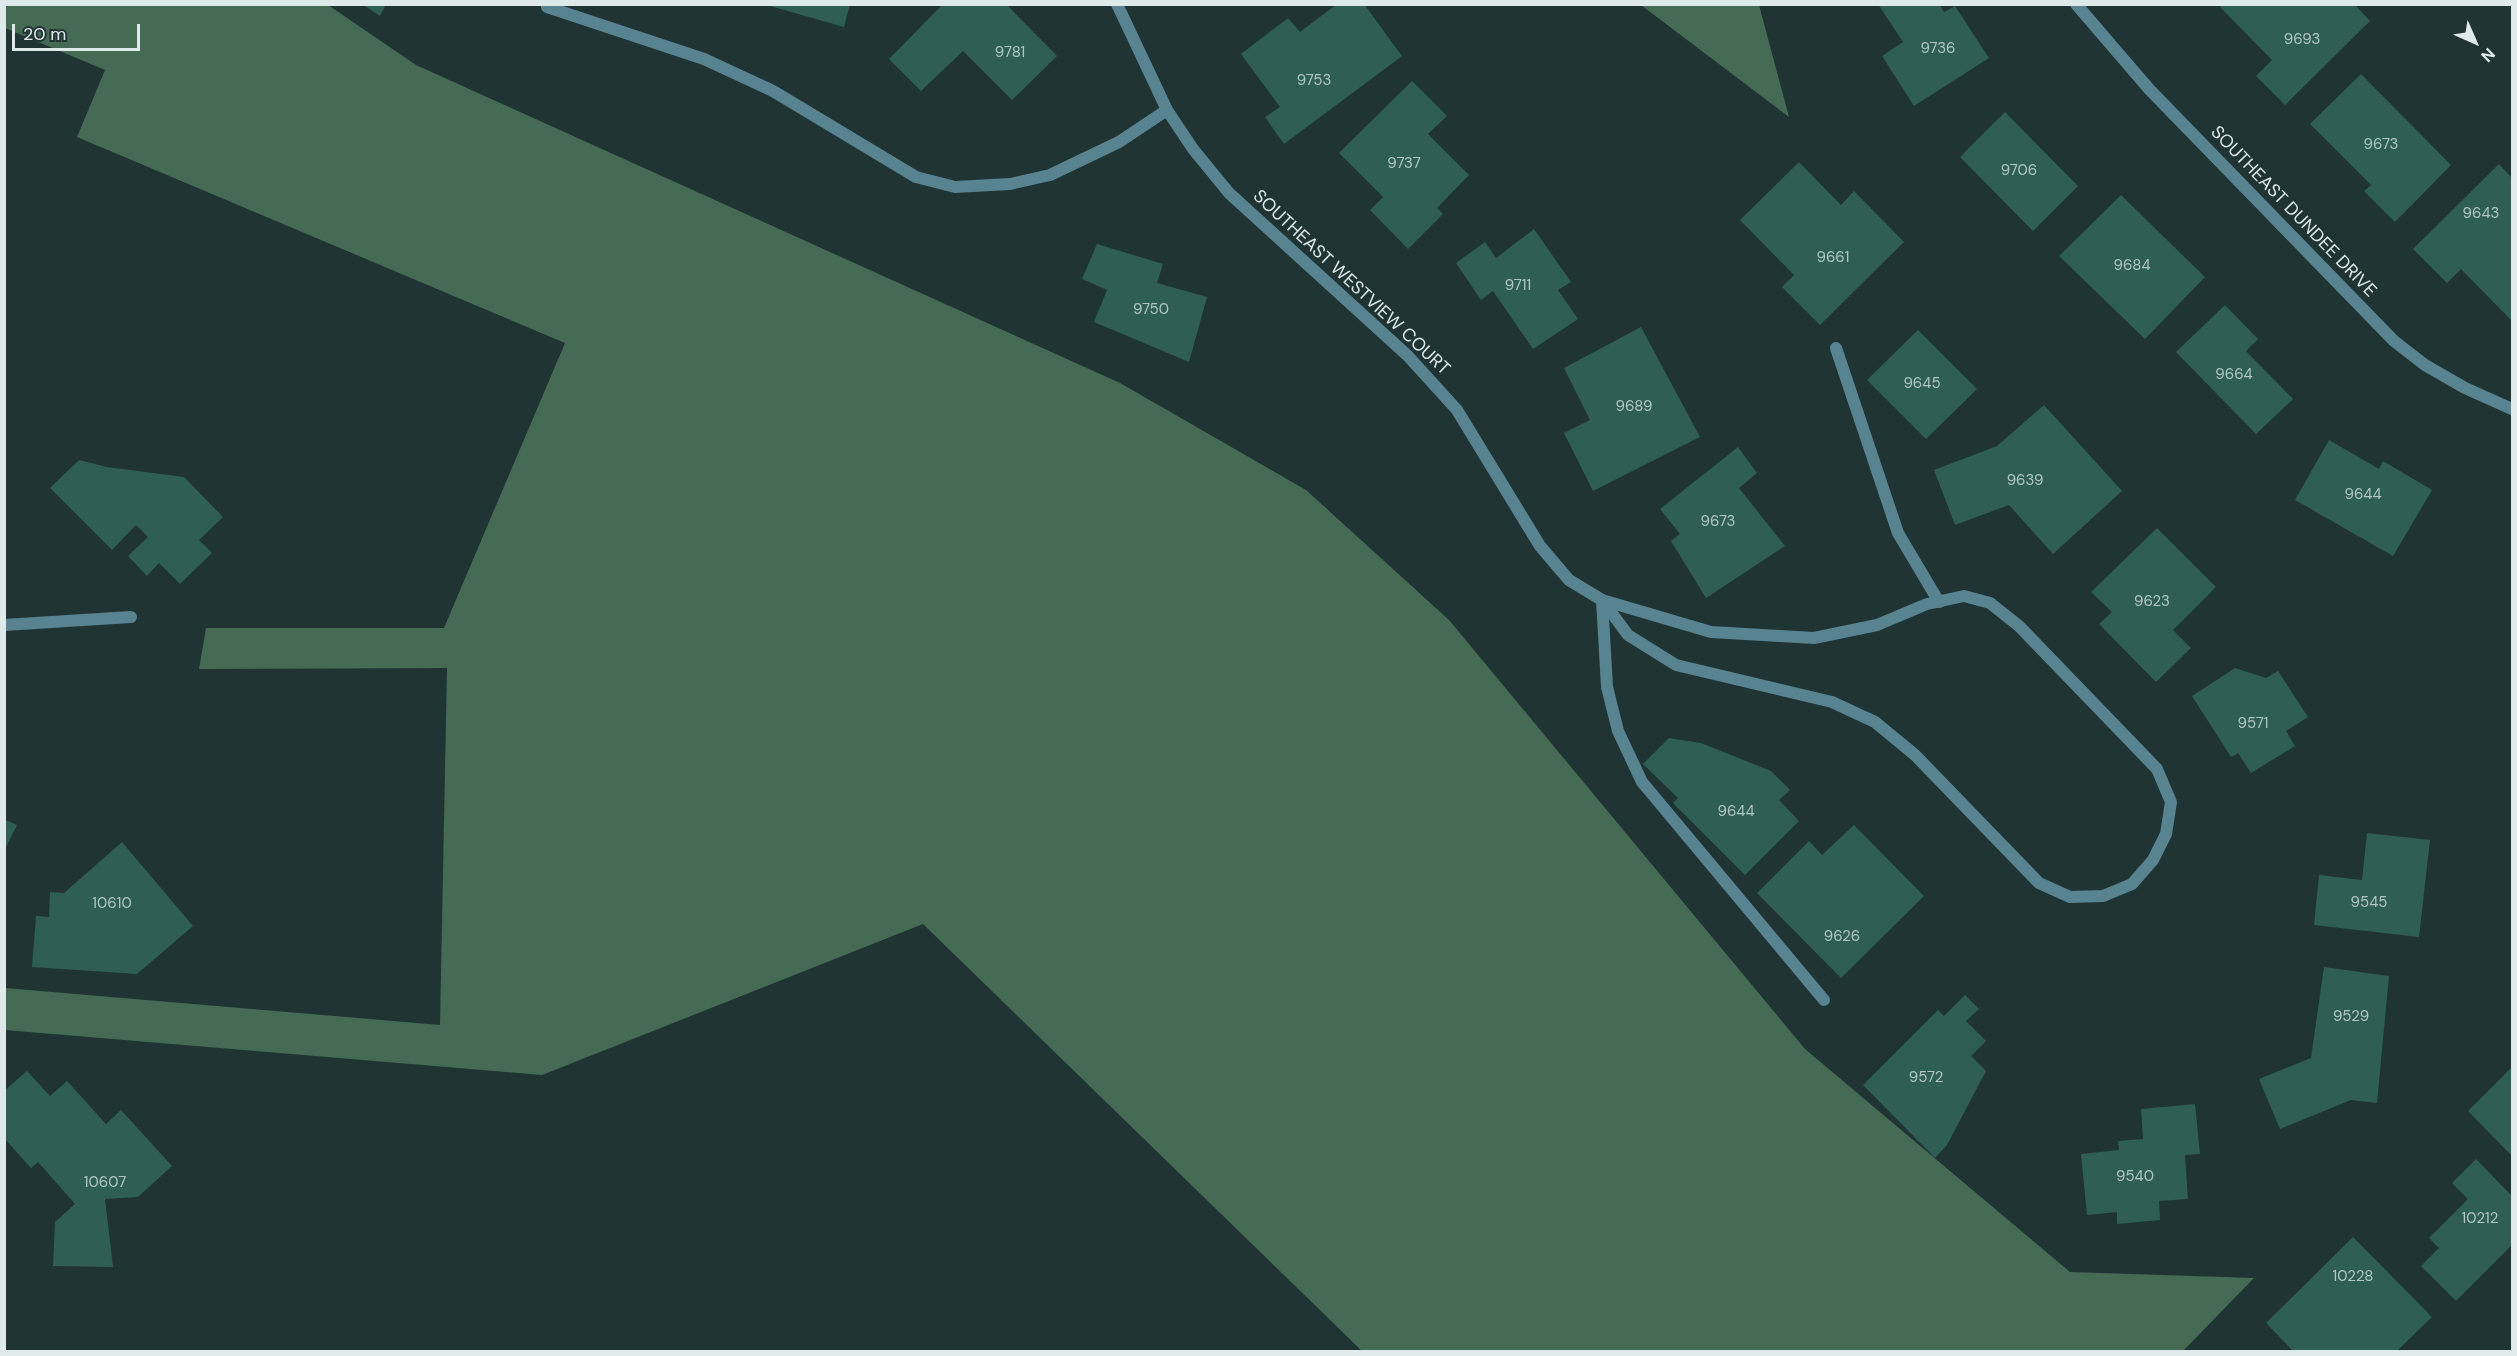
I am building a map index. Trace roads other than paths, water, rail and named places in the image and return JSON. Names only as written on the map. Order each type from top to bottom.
[{"type":"street","name":"SOUTHEAST WESTVIEW COURT","points":[[1117,4],[1167,110],[1193,149],[1229,193],[1408,356],[1457,410],[1540,546],[1569,580],[1602,600],[1711,632],[1814,638],[1877,625],[1939,602],[1964,596],[1990,603],[2019,626],[2157,770],[2171,802],[2166,834],[2153,860],[2132,884],[2103,896],[2070,897],[2039,883],[1915,755],[1875,722],[1832,702],[1676,666],[1628,634],[1602,600]]},
{"type":"street","name":"SOUTHEAST DUNDEE DRIVE","points":[[2076,4],[2149,89],[2394,340],[2425,365],[2445,377],[2512,409]]},
{"type":"street","points":[[547,6],[704,59],[773,91],[916,177],[955,187],[1010,184],[1050,175],[1119,142],[1167,110]]},
{"type":"street","points":[[1836,348],[1898,533],[1939,602]]},
{"type":"street","points":[[1602,600],[1607,687],[1618,731],[1642,782],[1824,1000]]},
{"type":"street","points":[[4,625],[131,616]]}]
